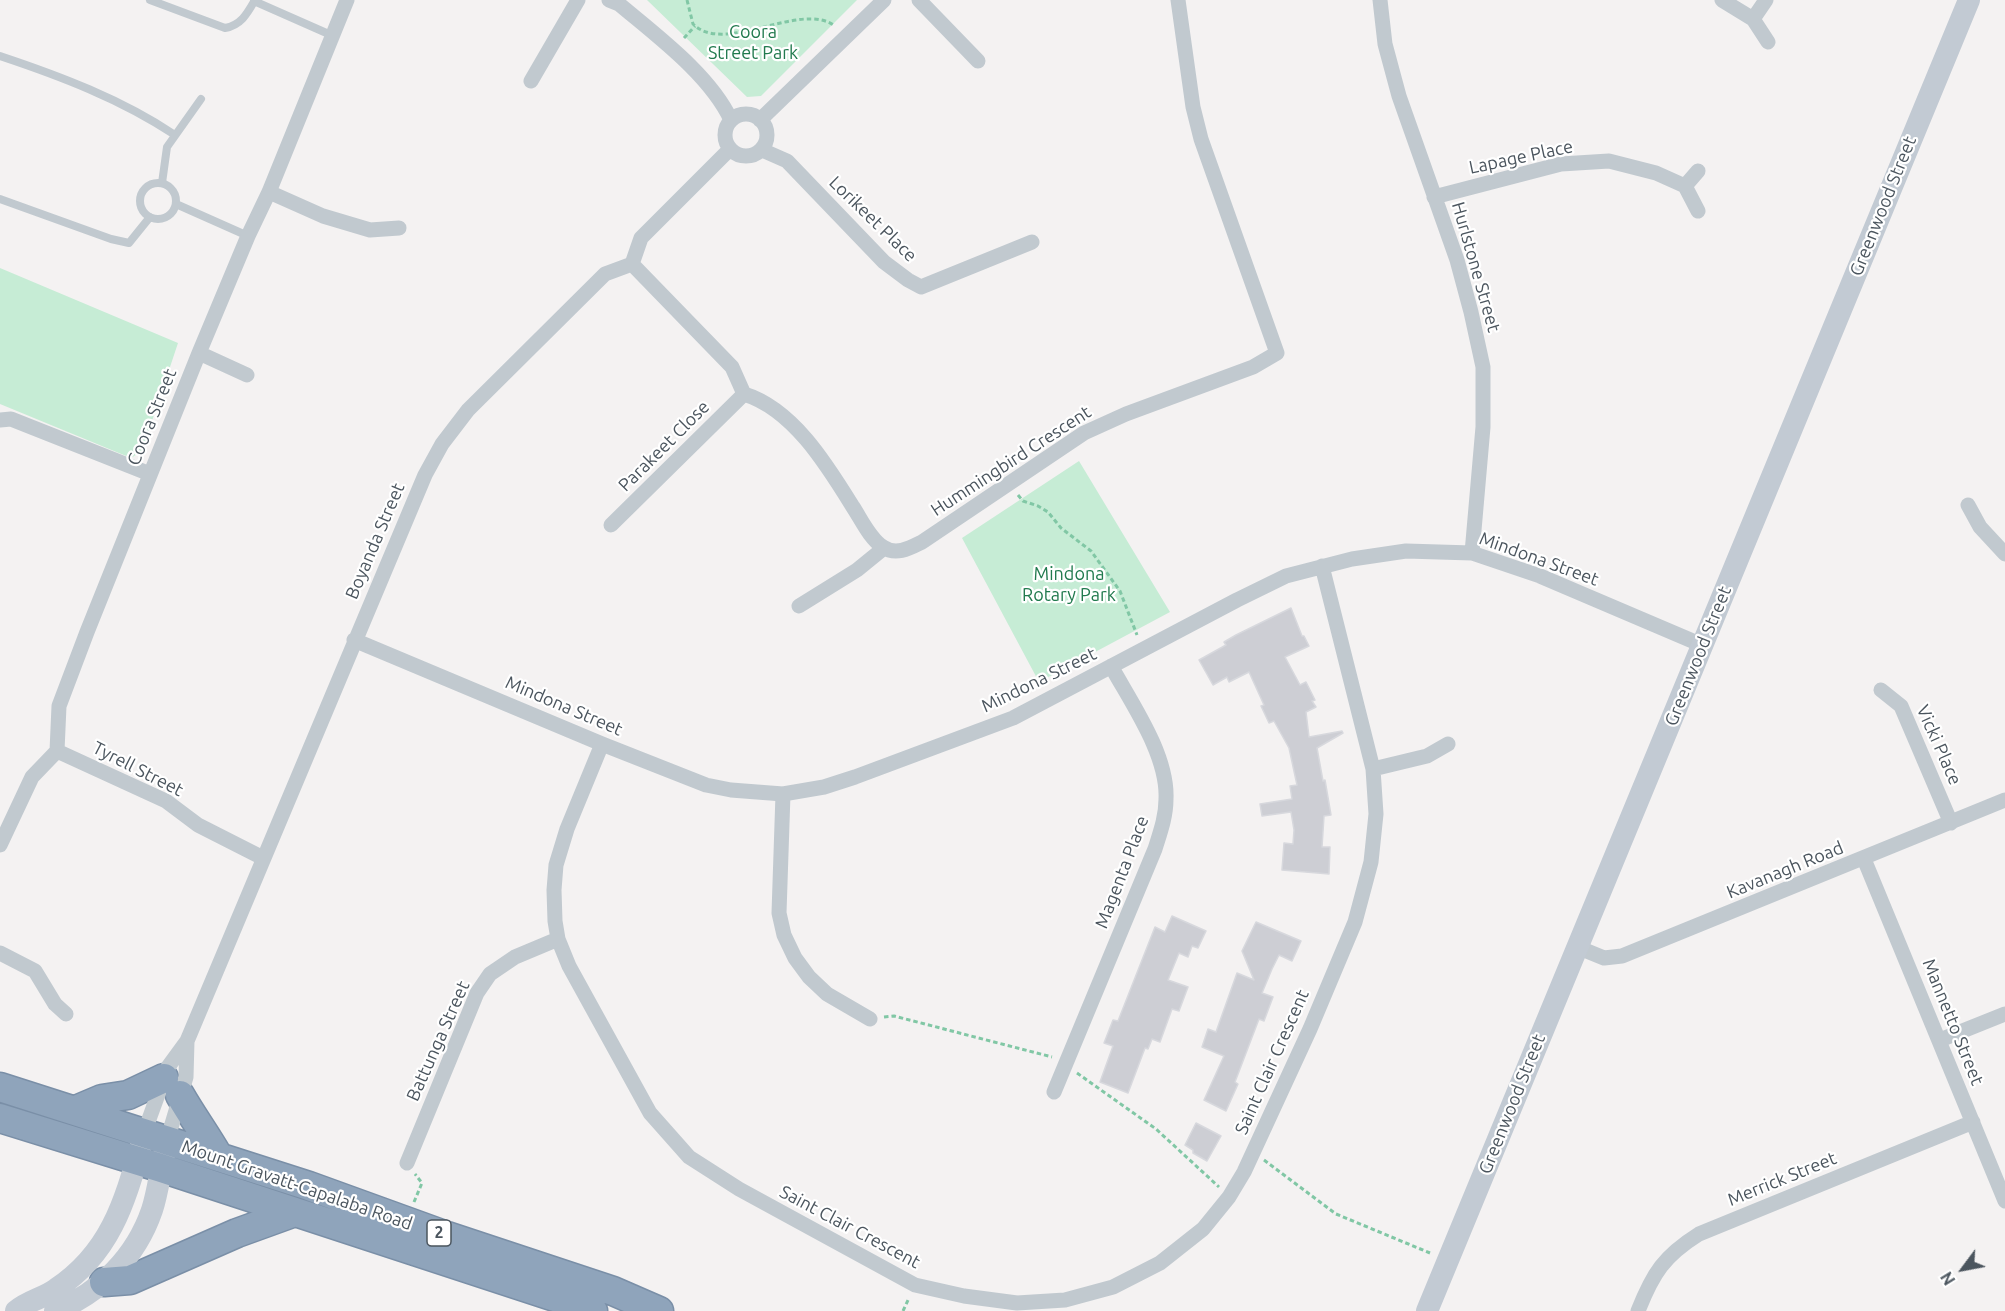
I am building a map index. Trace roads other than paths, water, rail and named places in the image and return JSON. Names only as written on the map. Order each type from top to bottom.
[{"type":"highway","name":"Mount Gravatt-Capalaba Road","points":[[0,1087],[76,1110],[152,1151],[295,1212],[593,1311]]},
{"type":"highway","points":[[76,1110],[102,1099],[172,1087],[218,1156]]},
{"type":"highway","name":"Mount Gravatt-Capalaba Road","points":[[0,1118],[152,1151],[218,1156],[613,1291],[660,1311]]},
{"type":"highway","points":[[104,1282],[130,1280],[237,1233],[295,1212]]},
{"type":"street","name":"Coora Street","points":[[57,751],[59,706],[87,632],[199,353],[269,192],[346,0]]},
{"type":"street","points":[[531,81],[578,0]]},
{"type":"street","points":[[609,0],[619,4],[673,50],[723,102],[731,120]]},
{"type":"street","points":[[760,120],[884,0]]},
{"type":"street","points":[[919,0],[978,61]]},
{"type":"street","name":"Hummingbird Crescent","points":[[884,548],[903,551],[922,542],[1084,433],[1126,414],[1253,367],[1277,352],[1201,139],[1193,107],[1178,0]]},
{"type":"street","name":"Hurlstone Street","points":[[1380,0],[1385,44],[1399,96],[1457,260],[1483,367],[1483,427],[1472,553]]},
{"type":"street","points":[[1722,0],[1754,19],[1768,42]]},
{"type":"street","points":[[1754,19],[1766,0]]},
{"type":"street","name":"Greenwood Street","points":[[1426,1311],[1969,0]]},
{"type":"street","points":[[749,114],[760,120],[767,131],[762,150],[749,156],[736,154],[730,149],[725,138],[727,125],[731,120],[736,116],[749,114]]},
{"type":"street","points":[[730,149],[641,238],[632,264],[732,367],[744,394],[771,406],[807,440],[828,466],[869,532],[884,548],[857,570],[799,606]]},
{"type":"street","name":"Lorikeet Place","points":[[762,150],[788,161],[884,262],[921,287],[1032,242]]},
{"type":"street","name":"Lapage Place","points":[[1434,196],[1562,164],[1609,161],[1656,173],[1685,186]]},
{"type":"street","points":[[1698,171],[1685,186],[1698,211]]},
{"type":"street","points":[[269,192],[323,216],[370,230],[399,228]]},
{"type":"street","name":"Boyanda Street","points":[[152,1151],[172,1087],[168,1067],[187,1041],[424,474],[442,444],[468,410],[605,274],[632,264]]},
{"type":"street","points":[[199,353],[247,375]]},
{"type":"street","name":"Parakeet Close","points":[[611,525],[744,394]]},
{"type":"street","points":[[0,420],[10,419],[150,474]]},
{"type":"street","points":[[1968,505],[1980,527],[2005,554]]},
{"type":"street","name":"Mindona Street","points":[[354,640],[706,785],[783,795],[824,787],[855,777],[1013,718],[1286,576],[1352,559],[1406,551],[1472,553],[1540,576],[1702,645]]},
{"type":"street","name":"Saint Clair Crescent","points":[[602,744],[567,829],[556,866],[555,921],[558,939],[569,966],[650,1113],[689,1156],[739,1189],[915,1285],[964,1296],[1017,1303],[1065,1300],[1113,1287],[1160,1263],[1203,1229],[1229,1197],[1244,1172],[1310,1029],[1355,922],[1371,862],[1376,814],[1373,769],[1322,566]]},
{"type":"street","name":"Magenta Place","points":[[1054,1092],[1155,849],[1163,824],[1166,799],[1164,775],[1148,734],[1111,666]]},
{"type":"street","name":"Vicki Place","points":[[1881,690],[1901,706],[1952,823]]},
{"type":"street","points":[[1373,769],[1427,756],[1448,744]]},
{"type":"street","points":[[0,845],[32,777],[57,751]]},
{"type":"street","name":"Tyrell Street","points":[[57,751],[166,801],[198,825],[263,858]]},
{"type":"street","points":[[783,795],[779,913],[784,935],[795,958],[809,977],[827,994],[870,1019]]},
{"type":"street","name":"Kavanagh Road","points":[[1577,947],[1604,958],[1622,956],[2005,800]]},
{"type":"street","name":"Mannetto Street","points":[[1864,859],[2005,1201]]},
{"type":"street","name":"Battunga Street","points":[[407,1163],[477,993],[490,974],[515,957],[558,939]]},
{"type":"street","points":[[0,953],[35,971],[55,1004],[66,1014]]},
{"type":"street","points":[[1940,1040],[2005,1014]]},
{"type":"street","name":"Boyanda Street","points":[[152,1151],[172,1087],[186,1077],[187,1041]]},
{"type":"street","name":"Merrick Street","points":[[1638,1311],[1658,1268],[1677,1248],[1698,1234],[1973,1122]]},
{"type":"street","points":[[55,1311],[81,1299],[104,1282],[137,1242],[153,1208],[152,1151]]},
{"type":"street","points":[[16,1311],[56,1290],[92,1258],[152,1151]]},
{"type":"lane","points":[[150,0],[225,28],[234,26],[244,18],[254,0],[331,35]]},
{"type":"lane","points":[[0,56],[46,71],[96,92],[154,121],[175,135]]},
{"type":"lane","points":[[162,183],[167,147],[201,99]]},
{"type":"lane","points":[[162,183],[174,192],[176,204],[170,215],[162,219],[150,217],[141,206],[142,194],[148,186],[162,183]]},
{"type":"lane","points":[[0,199],[111,239],[129,243],[150,217]]},
{"type":"lane","points":[[176,204],[248,236]]},
{"type":"park label","name":"Coora Street Park","points":[[753,42]]},
{"type":"park label","name":"Mindona Rotary Park","points":[[1069,584]]}]
